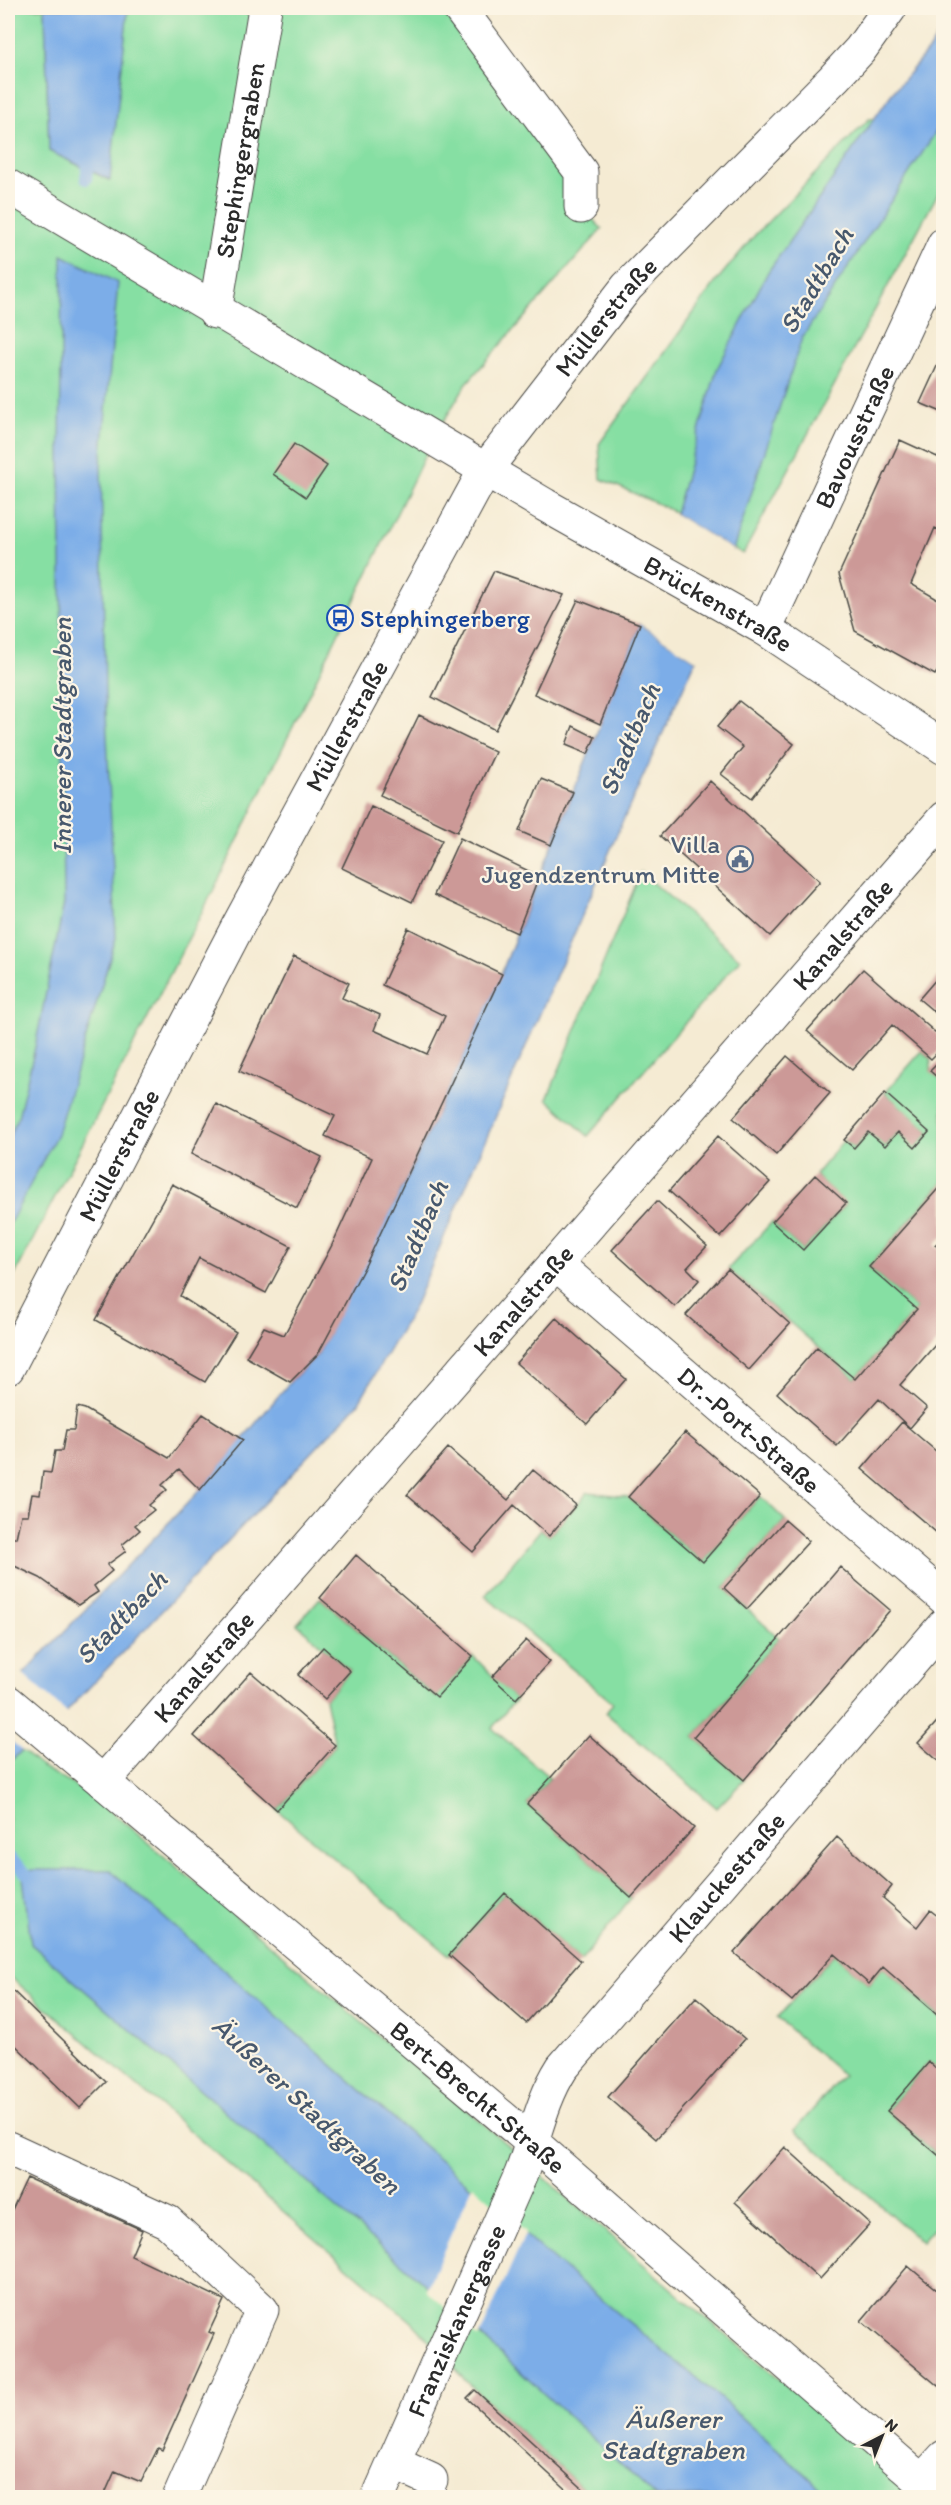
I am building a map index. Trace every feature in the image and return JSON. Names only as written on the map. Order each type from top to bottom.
[{"type":"street","name":"Stephingergraben","points":[[215,312],[265,8]]},
{"type":"street","points":[[459,8],[581,172],[580,207]]},
{"type":"street","name":"Müllerstraße","points":[[8,1368],[239,924],[485,470],[627,287],[834,78],[860,50],[890,8]]},
{"type":"street","points":[[8,186],[215,312],[485,470]]},
{"type":"street","name":"Bavousstraße","points":[[765,629],[944,244]]},
{"type":"street","name":"Brückenstraße","points":[[485,470],[765,629],[944,748]]},
{"type":"street","name":"Kanalstraße","points":[[103,1782],[944,818]]},
{"type":"street","name":"Dr.-Port-Straße","points":[[555,1263],[944,1598]]},
{"type":"street","name":"Klauckestraße","points":[[533,2143],[547,2091],[562,2068],[944,1625]]},
{"type":"street","name":"Bert-Brecht-Straße","points":[[8,1702],[533,2143],[931,2490]]},
{"type":"street","name":"Franziskanergasse","points":[[378,2498],[533,2143]]},
{"type":"street","points":[[8,2148],[168,2222],[262,2310],[179,2498]]},
{"type":"street","points":[[931,2490],[944,2457]]},
{"type":"street","points":[[394,2463],[432,2480]]},
{"type":"green space","points":[[8,8],[45,8],[49,151],[109,180],[128,8],[459,8],[581,172],[581,207],[602,229],[466,384],[433,439],[214,889],[8,1288]]},
{"type":"green space","points":[[943,113],[943,184],[743,554],[665,507],[601,479],[599,444],[718,279],[755,235],[869,119]]},
{"type":"green space","points":[[641,872],[740,959],[588,1136],[547,1099]]},
{"type":"green space","points":[[922,1051],[931,1059],[931,1071],[943,1083],[943,1182],[869,1267],[917,1309],[855,1379],[728,1269],[772,1222],[803,1250],[846,1204],[815,1175],[844,1140],[854,1148],[868,1132],[886,1146],[898,1132],[916,1147],[929,1132],[885,1093]]},
{"type":"green space","points":[[588,1492],[628,1497],[703,1562],[760,1496],[785,1520],[724,1588],[779,1638],[694,1737],[744,1780],[717,1808],[606,1713],[613,1703],[485,1596],[541,1529],[549,1536]]},
{"type":"green space","points":[[320,1598],[436,1697],[473,1656],[516,1699],[492,1728],[550,1778],[527,1804],[631,1898],[581,1961],[505,1893],[449,1955],[277,1810],[335,1745],[325,1699],[350,1671],[297,1624]]},
{"type":"green space","points":[[8,1739],[40,1766],[91,1795],[489,2129],[682,2298],[920,2497],[592,2497],[475,2390],[412,2322],[8,1975]]},
{"type":"green space","points":[[834,1954],[869,1984],[883,1967],[943,2020],[943,2075],[929,2062],[887,2111],[943,2160],[943,2218],[922,2242],[795,2130],[843,2075],[777,2018]]},
{"type":"water","points":[[45,8],[128,8],[110,180],[49,151]]},
{"type":"water","name":"Stadtbach","points":[[943,27],[943,121],[802,338],[733,550],[675,514],[717,369],[768,272],[890,96],[930,48]]},
{"type":"water","points":[[62,255],[118,283],[101,464],[105,690],[116,938],[57,1134],[8,1227],[8,1139],[18,1117],[34,1052],[64,903],[60,453]]},
{"type":"water","name":"Stadtbach","points":[[640,624],[696,660],[621,825],[414,1307],[358,1404],[66,1712],[8,1763],[8,1690],[200,1490],[290,1382],[318,1354],[409,1174],[501,974]]},
{"type":"water","name":"Äußerer Stadtgraben","points":[[22,1870],[110,1870],[554,2260],[719,2397],[831,2497],[656,2497],[416,2276],[31,1944]]},
{"type":"pier","points":[[675,514],[733,550],[732,553],[674,517]]},
{"type":"pier","points":[[641,621],[697,657],[696,660],[640,624]]},
{"type":"pier","points":[[20,1671],[68,1714],[24,1753],[8,1738],[8,1686]]},
{"type":"pier","points":[[473,2185],[526,2232],[479,2338],[426,2290]]},
{"type":"building","points":[[944,351],[944,413],[920,403]]},
{"type":"building","points":[[900,440],[944,460],[944,532],[935,528],[911,584],[944,603],[944,661],[935,675],[855,631],[839,574]]},
{"type":"building","points":[[294,444],[327,466],[306,497],[273,474]]},
{"type":"building","points":[[494,571],[564,595],[495,730],[432,697]]},
{"type":"building","points":[[578,600],[640,624],[600,724],[534,694]]},
{"type":"building","points":[[739,701],[794,744],[752,798],[721,774],[743,747],[717,727]]},
{"type":"building","points":[[419,715],[495,752],[457,832],[380,795]]},
{"type":"building","points":[[573,726],[595,737],[588,754],[566,745]]},
{"type":"building","points":[[541,779],[573,792],[551,845],[519,831]]},
{"type":"building","name":"Villa Jugendzentrum Mitte","points":[[710,781],[820,881],[770,936],[660,836]]},
{"type":"building","points":[[371,806],[442,840],[412,902],[342,868]]},
{"type":"building","points":[[460,838],[539,876],[517,933],[434,895]]},
{"type":"building","points":[[408,928],[502,974],[366,1264],[318,1354],[290,1382],[246,1357],[264,1327],[284,1335],[332,1245],[372,1158],[325,1136],[335,1116],[239,1071],[294,956],[349,983],[342,998],[380,1015],[374,1030],[427,1054],[445,1016],[382,985]]},
{"type":"building","points":[[863,969],[944,1040],[944,1046],[931,1059],[892,1025],[852,1070],[807,1031]]},
{"type":"building","points":[[944,970],[944,1008],[938,1015],[919,999]]},
{"type":"building","points":[[787,1056],[830,1093],[776,1155],[733,1118]]},
{"type":"building","points":[[944,1057],[944,1083],[930,1071]]},
{"type":"building","points":[[885,1093],[929,1132],[915,1148],[898,1132],[885,1146],[868,1132],[854,1148],[844,1140]]},
{"type":"building","points":[[216,1104],[322,1157],[297,1208],[191,1154]]},
{"type":"building","points":[[718,1136],[770,1182],[720,1237],[669,1191]]},
{"type":"building","points":[[815,1175],[846,1203],[803,1250],[772,1222]]},
{"type":"building","points":[[944,1182],[944,1236],[935,1245],[944,1252],[944,1335],[900,1385],[927,1408],[910,1428],[879,1399],[837,1446],[777,1393],[817,1347],[855,1379],[917,1309],[869,1267]]},
{"type":"building","points":[[172,1184],[291,1246],[266,1293],[199,1258],[180,1296],[236,1332],[205,1382],[96,1320]]},
{"type":"building","points":[[657,1201],[707,1246],[687,1268],[699,1280],[675,1307],[612,1250]]},
{"type":"building","points":[[728,1269],[790,1324],[749,1370],[686,1315]]},
{"type":"building","points":[[556,1318],[626,1379],[587,1424],[516,1363]]},
{"type":"building","points":[[77,1407],[85,1409],[169,1458],[203,1414],[243,1440],[200,1490],[179,1469],[162,1485],[167,1490],[149,1505],[154,1510],[135,1525],[140,1530],[122,1545],[126,1551],[107,1565],[112,1571],[94,1586],[98,1592],[78,1605],[40,1578],[8,1563],[9,1538],[16,1538],[21,1515],[28,1515],[32,1494],[40,1495],[43,1472],[51,1473],[55,1451],[62,1451],[66,1430],[74,1430]]},
{"type":"building","points":[[902,1422],[944,1458],[944,1539],[862,1469]]},
{"type":"building","points":[[685,1432],[760,1496],[703,1562],[628,1497]]},
{"type":"building","points":[[448,1448],[508,1500],[533,1470],[576,1505],[549,1536],[514,1505],[473,1552],[407,1495]]},
{"type":"building","points":[[785,1520],[809,1541],[747,1609],[724,1588]]},
{"type":"building","points":[[356,1555],[473,1656],[437,1697],[320,1598]]},
{"type":"building","points":[[840,1567],[890,1610],[744,1780],[694,1737]]},
{"type":"building","points":[[526,1640],[550,1662],[516,1699],[492,1677]]},
{"type":"building","points":[[323,1647],[350,1671],[325,1699],[298,1675]]},
{"type":"building","points":[[251,1672],[335,1745],[277,1810],[194,1736]]},
{"type":"building","points":[[944,1714],[944,1766],[918,1743]]},
{"type":"building","points":[[589,1735],[694,1828],[631,1898],[527,1804]]},
{"type":"building","points":[[837,1837],[892,1886],[883,1898],[917,1927],[930,1910],[944,1921],[944,2020],[883,1967],[869,1984],[834,1954],[792,2001],[734,1953]]},
{"type":"building","points":[[505,1893],[581,1961],[526,2023],[449,1955]]},
{"type":"building","points":[[8,1986],[106,2082],[80,2108],[8,2038]]},
{"type":"building","points":[[696,1997],[745,2039],[656,2139],[608,2097]]},
{"type":"building","points":[[929,2062],[944,2075],[944,2160],[887,2111]]},
{"type":"building","points":[[785,2147],[870,2224],[820,2279],[735,2202]]},
{"type":"building","points":[[27,2178],[142,2230],[131,2256],[224,2300],[209,2332],[214,2334],[162,2450],[158,2448],[141,2482],[115,2471],[103,2498],[8,2498],[8,2210],[11,2212]]},
{"type":"building","points":[[908,2266],[944,2296],[944,2379],[938,2386],[861,2321]]},
{"type":"building","points":[[475,2390],[593,2498],[575,2498],[467,2398]]},
{"type":"waterway","name":"Innerer Stadtgraben","points":[[86,179],[89,153]]},
{"type":"waterway","name":"Äußerer Stadtgraben","points":[[8,1856],[33,1880]]},
{"type":"place","name":"Stephingerberg","points":[[340,618]]},
{"type":"place","name":"Villa Jugendzentrum Mitte","points":[[740,859]]}]
